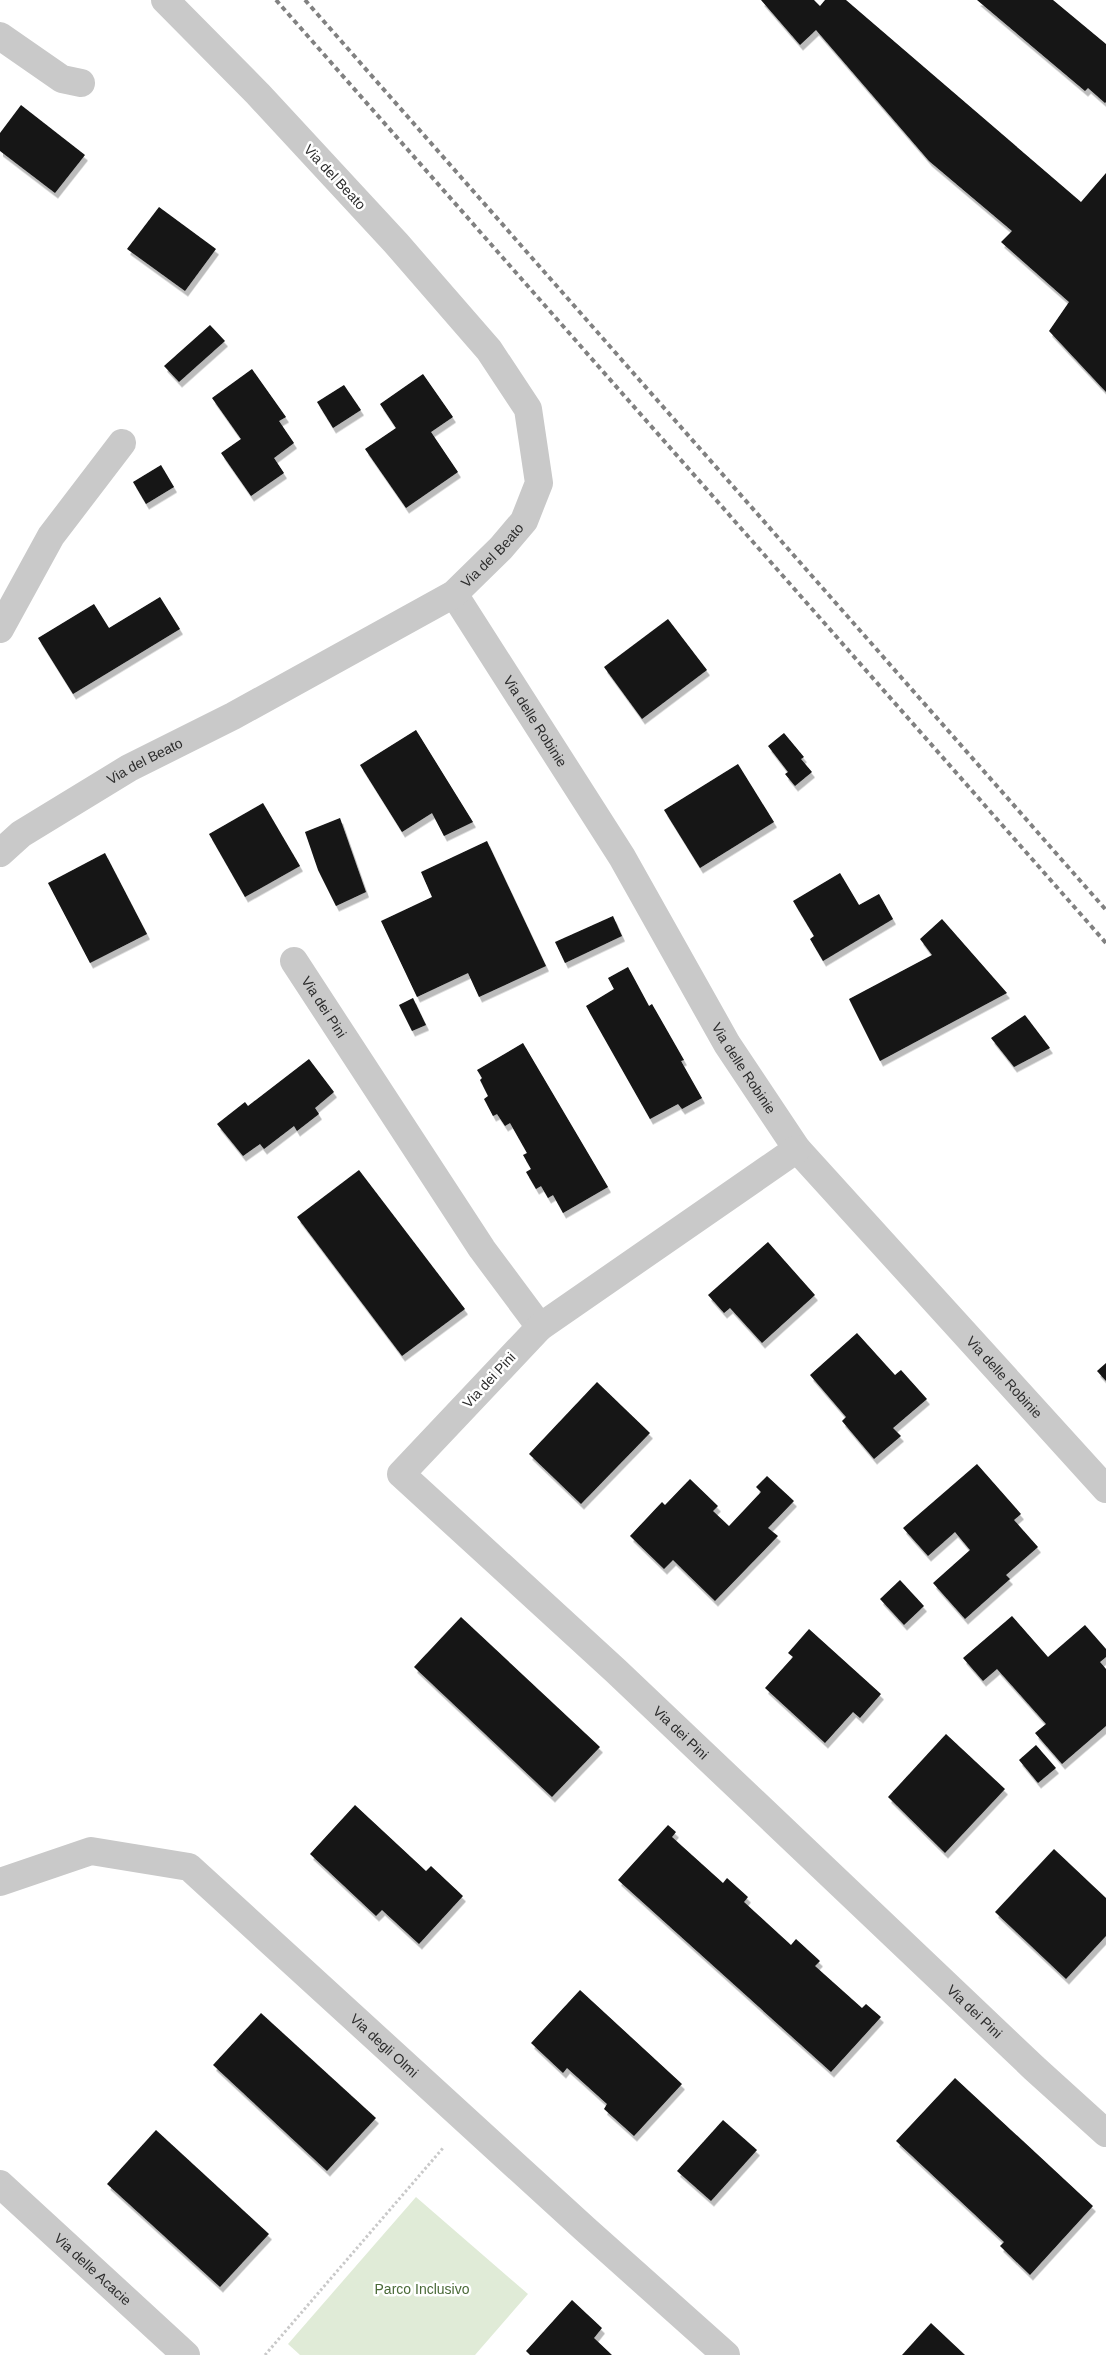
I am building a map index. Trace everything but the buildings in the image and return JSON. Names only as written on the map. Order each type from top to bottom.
[{"type":"street","name":"Via del Beato","points":[[0,853],[21,834],[129,768],[233,716],[454,594],[501,548],[524,521],[539,483],[528,409],[483,343],[396,243],[258,94],[165,0]]},
{"type":"street","points":[[0,36],[62,79],[81,83]]},
{"type":"street","points":[[0,629],[51,536],[122,443]]},
{"type":"street","name":"Via delle Robinie","points":[[454,594],[622,857],[727,1044],[797,1149],[1106,1489]]},
{"type":"street","name":"Via dei Pini","points":[[294,961],[482,1249],[540,1327]]},
{"type":"street","name":"Via dei Pini","points":[[797,1149],[540,1327],[401,1474],[616,1671],[1034,2068],[1106,2133]]},
{"type":"street","name":"Via degli Olmi","points":[[0,1882],[90,1851],[189,1868],[726,2355]]},
{"type":"street","name":"Via delle Acacie","points":[[0,2184],[186,2355]]},
{"type":"path","points":[[265,2355],[466,2121]]},
{"type":"green space","name":"Parco Inclusivo","points":[[416,2197],[528,2294],[475,2355],[300,2355],[288,2344]]},
{"type":"railway","points":[[276,0],[1106,943]]},
{"type":"railway","points":[[305,0],[1106,910]]}]
